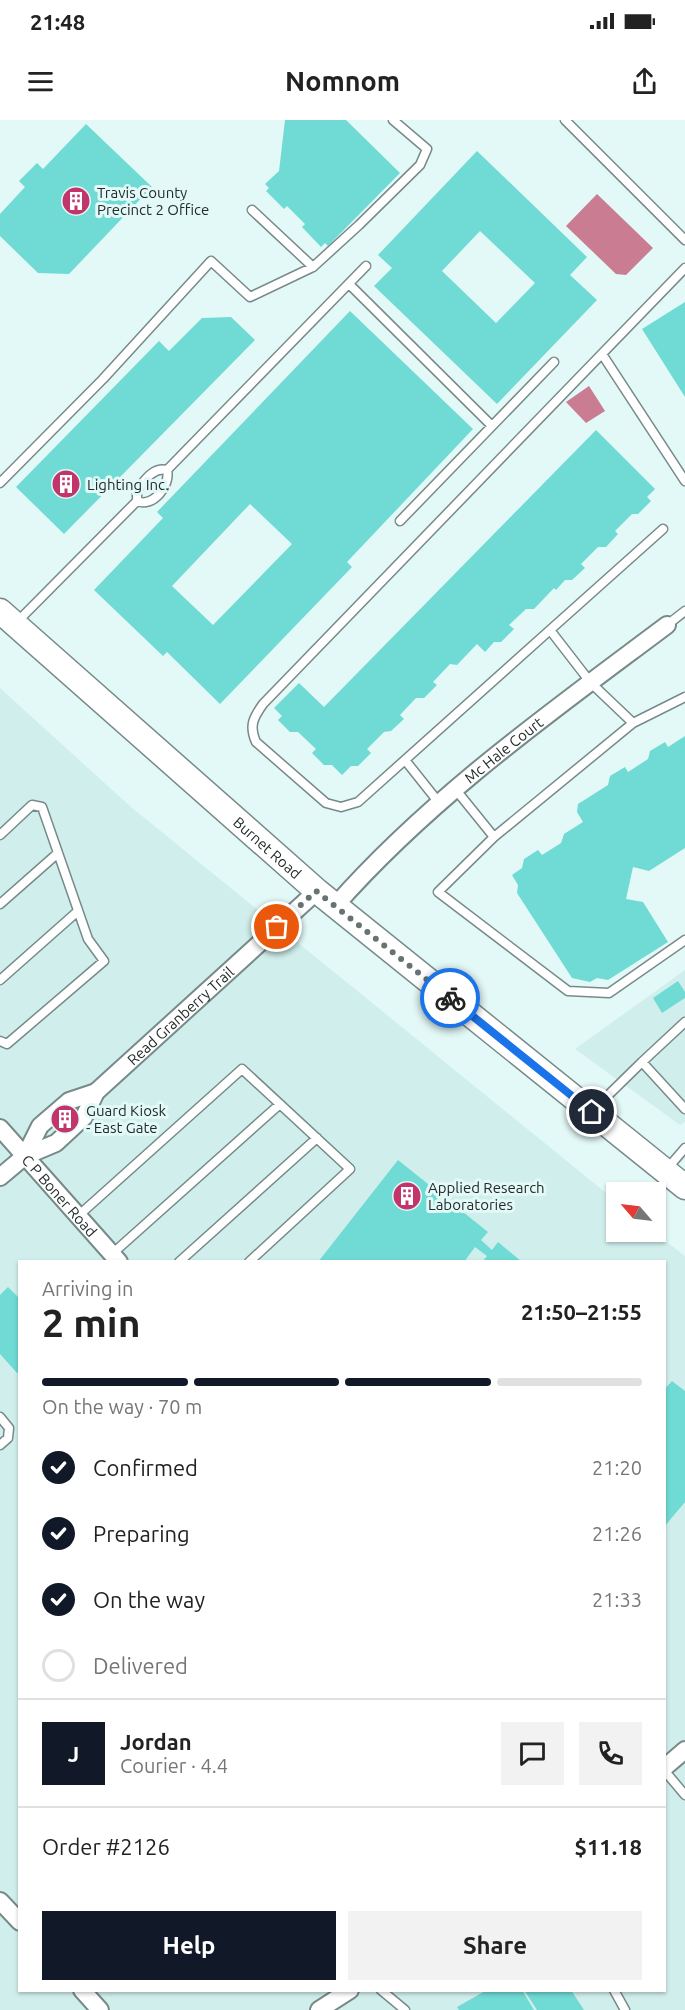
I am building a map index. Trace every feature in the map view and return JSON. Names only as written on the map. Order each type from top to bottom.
[{"type":"main road","name":"Burnet Road","points":[[7,618],[326,898],[685,1187]]},
{"type":"street","name":"Mc Hale Court","points":[[326,898],[368,868],[499,751],[667,625]]},
{"type":"street","name":"Read Granberry Trail","points":[[26,1156],[40,1126],[69,1101],[96,1092],[326,898]]},
{"type":"street","name":"Read Granberry Trail","points":[[0,1178],[26,1156],[56,1143],[84,1117],[96,1092]]},
{"type":"street","name":"C P Boner Road","points":[[0,1128],[115,1258]]},
{"type":"street","points":[[666,1767],[685,1750]]},
{"type":"street","points":[[0,1901],[18,1920]]},
{"type":"street","points":[[84,1992],[100,2010]]},
{"type":"street","points":[[319,2010],[347,1992]]},
{"type":"lane","points":[[0,483],[104,379],[211,261],[250,297],[313,267],[359,225],[420,165],[427,148],[393,120]]},
{"type":"lane","points":[[565,120],[685,240]]},
{"type":"lane","points":[[252,210],[313,267]]},
{"type":"lane","points":[[137,501],[136,490],[145,480],[155,471],[167,470],[366,266]]},
{"type":"lane","points":[[663,530],[358,802],[341,807],[326,803],[256,742],[251,731],[253,718],[263,704],[685,268]]},
{"type":"lane","points":[[349,284],[491,425]]},
{"type":"lane","points":[[602,354],[685,481]]},
{"type":"lane","points":[[400,521],[554,362]]},
{"type":"lane","points":[[137,501],[143,504],[158,495],[169,477],[167,470]]},
{"type":"lane","points":[[7,618],[137,501]]},
{"type":"lane","name":"Mc Hale Court","points":[[667,625],[685,611]]},
{"type":"lane","points":[[550,630],[591,683],[633,723]]},
{"type":"lane","points":[[685,697],[633,723],[494,837],[438,892],[568,991],[609,993],[685,940]]},
{"type":"lane","points":[[405,760],[440,804]]},
{"type":"lane","points":[[456,790],[494,837]]},
{"type":"lane","points":[[0,835],[32,805],[42,807],[88,939],[104,961],[8,1044],[0,1041]]},
{"type":"lane","points":[[0,904],[58,853]]},
{"type":"lane","points":[[0,980],[78,911]]},
{"type":"lane","points":[[592,1112],[685,1022]]},
{"type":"lane","points":[[642,1062],[685,1109]]},
{"type":"lane","points":[[78,1216],[242,1070],[350,1169],[251,1260]]},
{"type":"lane","points":[[115,1258],[280,1104]]},
{"type":"lane","points":[[181,1260],[317,1138]]},
{"type":"lane","points":[[665,1171],[685,1148]]},
{"type":"lane","points":[[0,1417],[9,1428],[8,1438],[0,1445]]},
{"type":"lane","points":[[666,1771],[685,1795]]},
{"type":"lane","points":[[383,1992],[405,2010]]},
{"type":"lane","points":[[615,1992],[625,2010]]},
{"type":"shaded area","points":[[597,194],[653,248],[626,275],[616,274],[566,226]]},
{"type":"shaded area","points":[[589,386],[605,411],[586,423],[566,402]]},
{"type":"shaded area","points":[[0,688],[131,807],[606,1193],[606,1242],[666,1241],[685,1256],[685,2010],[0,2010]]},
{"type":"shaded area","points":[[685,970],[685,1122],[680,1125],[575,1049]]},
{"type":"building","points":[[285,120],[346,120],[400,173],[328,246],[325,243],[321,247],[302,227],[305,224],[287,206],[284,209],[266,191],[269,188],[265,184],[279,171]]},
{"type":"building","name":"Travis County Precinct 2 Office","points":[[86,124],[152,187],[69,274],[38,273],[0,236],[0,214],[25,187],[19,181],[37,163],[43,169]]},
{"type":"building","points":[[477,151],[587,257],[570,275],[597,300],[497,404],[374,286],[392,268],[378,255]],"holes":[[[480,231],[535,283],[496,323],[442,271]]]},
{"type":"building","points":[[685,302],[685,397],[642,329]]},
{"type":"building","points":[[350,311],[473,429],[347,562],[352,567],[220,704],[167,652],[163,656],[94,590],[163,518],[157,512]],"holes":[[[250,504],[292,544],[213,625],[172,586]]]},
{"type":"building","points":[[231,317],[255,340],[64,534],[16,487],[159,341],[169,351],[202,318]]},
{"type":"building","points":[[596,430],[655,489],[647,497],[651,501],[638,514],[632,514],[615,531],[618,534],[606,547],[598,547],[581,564],[585,568],[572,580],[565,580],[556,590],[554,588],[534,609],[526,609],[509,625],[514,629],[501,642],[494,642],[485,652],[477,644],[457,665],[450,664],[433,682],[437,685],[424,698],[416,698],[400,715],[404,719],[391,731],[384,732],[367,749],[371,753],[358,766],[351,766],[342,775],[332,765],[324,765],[312,753],[316,749],[298,732],[290,732],[278,720],[282,716],[274,708],[299,683],[324,707]]},
{"type":"building","points":[[685,736],[685,848],[649,871],[633,867],[626,899],[643,902],[668,942],[608,980],[597,978],[590,982],[572,978],[517,893],[518,885],[512,875],[522,868],[524,859],[538,850],[542,855],[561,843],[564,834],[583,822],[577,812],[578,804],[608,785],[610,776],[625,767],[628,772],[648,759],[650,751],[665,742],[668,747]]},
{"type":"building","points":[[678,981],[685,992],[685,998],[662,1013],[653,998]]},
{"type":"building","name":"Guard Kiosk - East Gate","points":[[67,1114],[71,1119],[64,1125],[60,1120]]},
{"type":"building","name":"Applied Research Laboratories","points":[[398,1160],[488,1232],[481,1240],[492,1250],[498,1242],[520,1260],[484,1260],[487,1256],[475,1247],[465,1260],[320,1260]]},
{"type":"building","points":[[8,1287],[18,1297],[17,1373],[0,1354],[0,1295]]},
{"type":"building","points":[[672,1381],[685,1391],[685,1502],[666,1525],[666,1388]]},
{"type":"building","points":[[483,1992],[523,1992],[534,2010],[459,2010],[457,2007]]},
{"type":"building","points":[[525,1992],[572,1992],[584,2010],[537,2010]]},
{"type":"way so far","points":[[277,927],[316,891],[450,998]]},
{"type":"place","name":"Travis County Precinct 2 Office","points":[[76,201]]},
{"type":"place","name":"Lighting Inc.","points":[[66,484]]},
{"type":"place","name":"Guard Kiosk - East Gate","points":[[65,1119]]},
{"type":"place","name":"Applied Research Laboratories","points":[[407,1196]]},
{"type":"route","points":[[450,998],[592,1112]]}]
